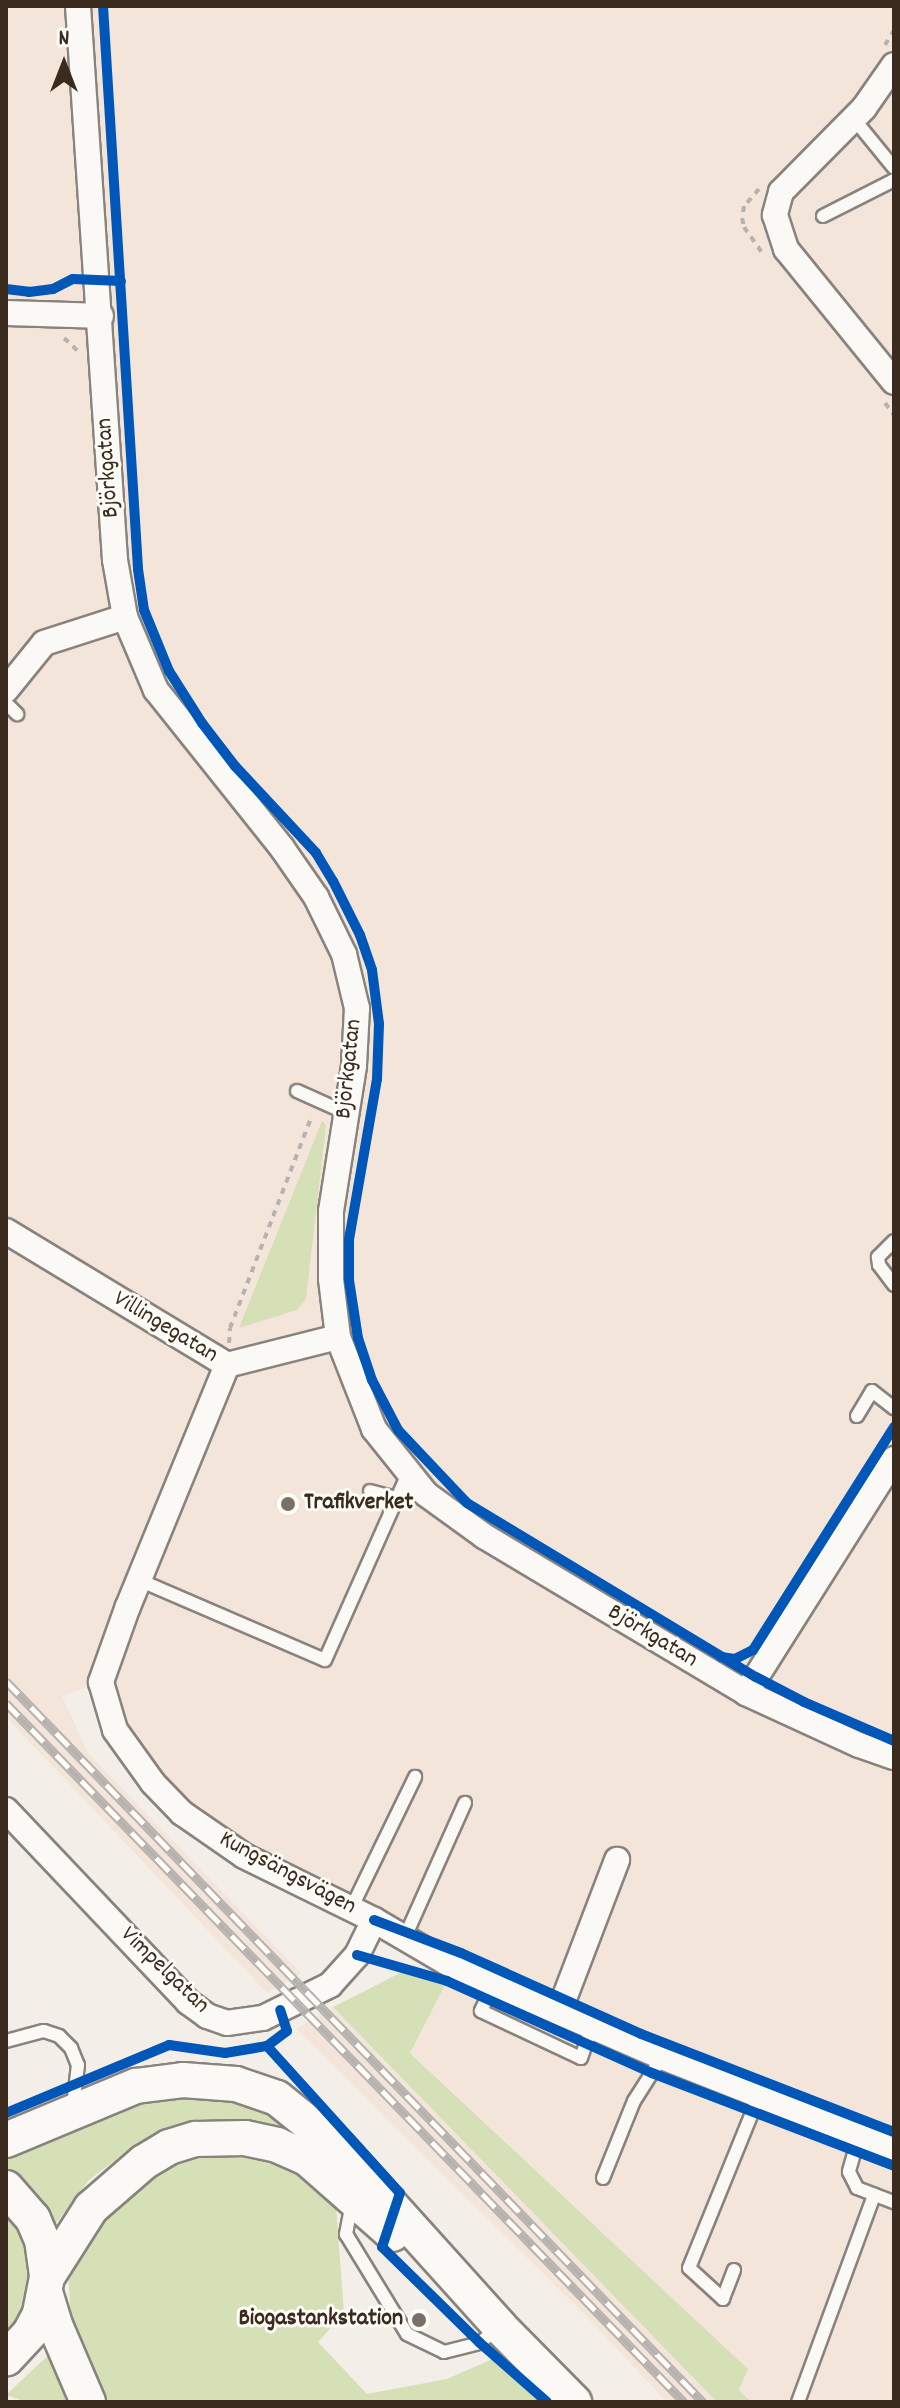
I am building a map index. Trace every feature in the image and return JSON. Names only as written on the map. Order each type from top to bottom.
[{"type":"main road","points":[[6,2140],[136,2086],[183,2080],[236,2084],[277,2098],[339,2148],[499,2326],[574,2402]]},
{"type":"main road","points":[[6,2359],[30,2333],[46,2285],[91,2208],[144,2162],[169,2147],[196,2139],[245,2138],[277,2145],[308,2159],[499,2326]]},
{"type":"main road","points":[[6,2188],[33,2219],[42,2240],[46,2285],[55,2325],[88,2402]]},
{"type":"street","name":"Björkgatan","points":[[78,6],[115,560],[125,617],[156,690],[290,860],[316,897],[344,954],[357,1008],[354,1066],[331,1211],[331,1279],[338,1337],[374,1429],[426,1494],[484,1536],[746,1693],[859,1745],[894,1757]]},
{"type":"street","points":[[894,65],[854,119],[781,192],[775,215],[786,249],[894,382]]},
{"type":"street","points":[[6,313],[101,316]]},
{"type":"street","points":[[6,690],[44,643],[125,617]]},
{"type":"street","name":"Villingegatan","points":[[6,1231],[227,1365],[338,1337]]},
{"type":"street","name":"Kungsängsvägen","points":[[227,1365],[101,1682],[115,1730],[153,1783],[182,1813],[244,1856],[374,1920],[454,1967],[662,2057],[894,2149]]},
{"type":"street","points":[[746,1693],[894,1459]]},
{"type":"street","name":"Vimpelgatan","points":[[6,1810],[188,2002],[207,2016],[227,2023],[263,2018],[330,1985],[357,1955],[374,1920]]},
{"type":"street","points":[[559,2012],[617,1860]]},
{"type":"lane","points":[[854,119],[894,168]]},
{"type":"lane","points":[[823,216],[894,180]]},
{"type":"lane","points":[[6,703],[17,714]]},
{"type":"lane","points":[[297,1091],[346,1113]]},
{"type":"lane","points":[[894,1241],[878,1257],[879,1265],[894,1285]]},
{"type":"lane","points":[[857,1416],[872,1391],[894,1408]]},
{"type":"lane","points":[[139,1580],[325,1660],[408,1474]]},
{"type":"lane","points":[[370,1491],[396,1498]]},
{"type":"lane","points":[[351,1909],[415,1777]]},
{"type":"lane","points":[[405,1937],[465,1803]]},
{"type":"lane","points":[[494,1984],[481,2011],[581,2058],[592,2026]]},
{"type":"lane","points":[[6,2041],[44,2031],[59,2036],[71,2048],[78,2077],[70,2114]]},
{"type":"lane","points":[[603,2178],[634,2101],[662,2057]]},
{"type":"lane","points":[[734,2270],[723,2299],[689,2268],[759,2096]]},
{"type":"lane","points":[[859,2136],[849,2172],[857,2188],[894,2202]]},
{"type":"lane","points":[[798,2402],[874,2195]]},
{"type":"lane","points":[[353,2199],[346,2234],[407,2334],[444,2352],[480,2343],[499,2326]]},
{"type":"path","points":[[227,1365],[230,1328],[318,1100]]},
{"type":"shaded area","points":[[6,6],[894,6],[894,2127],[841,2106],[827,2145],[894,2172],[894,2402],[751,2402],[739,2391],[748,2369],[410,2052],[454,1967],[244,1856],[153,1783],[101,1682],[62,1696],[88,1753],[301,1973],[267,1993],[6,1717]]},
{"type":"shaded area","points":[[333,2007],[721,2402],[667,2402],[580,2310],[296,2029]]},
{"type":"green space","points":[[322,1121],[326,1125],[306,1299],[297,1310],[239,1328]]},
{"type":"green space","points":[[406,1970],[447,1981],[410,2053],[748,2369],[739,2390],[751,2402],[717,2402],[333,2007]]},
{"type":"green space","points":[[218,2091],[284,2117],[312,2155],[157,2139],[121,2156],[89,2180],[47,2235],[6,2181],[6,2160],[143,2096]]},
{"type":"green space","points":[[251,2153],[282,2158],[335,2193],[344,2313],[318,2342],[367,2394],[447,2379],[497,2357],[541,2402],[99,2402],[79,2360],[70,2307],[68,2270],[96,2215],[166,2168],[211,2154]]},
{"type":"green space","points":[[6,2202],[32,2235],[39,2301],[6,2350]]},
{"type":"green space","points":[[57,2347],[84,2402],[27,2402],[6,2395]]},
{"type":"railway","points":[[6,1681],[703,2402]]},
{"type":"railway","points":[[6,1703],[684,2402]]},
{"type":"cycle path","points":[[103,6],[138,569],[144,610],[169,671],[202,723],[235,766],[316,853],[360,935],[372,970],[379,1024],[377,1079],[349,1240],[349,1280],[358,1338],[372,1380],[398,1430],[467,1503],[756,1677],[804,1702],[894,1741]]},
{"type":"cycle path","points":[[6,289],[29,292],[53,289],[73,279],[121,281]]},
{"type":"cycle path","points":[[721,1657],[735,1659],[753,1650],[894,1427]]},
{"type":"cycle path","points":[[374,1920],[461,1953],[641,2034],[894,2132]]},
{"type":"cycle path","points":[[357,1955],[447,1981],[652,2073],[894,2166]]},
{"type":"cycle path","points":[[6,2113],[169,2045],[225,2053],[267,2046],[287,2031],[280,2010]]},
{"type":"cycle path","points":[[267,2046],[400,2193],[382,2247],[480,2343],[547,2402]]},
{"type":"place","name":"Trafikverket","points":[[288,1504]]},
{"type":"place","name":"Biogastankstation","points":[[419,2320]]}]
